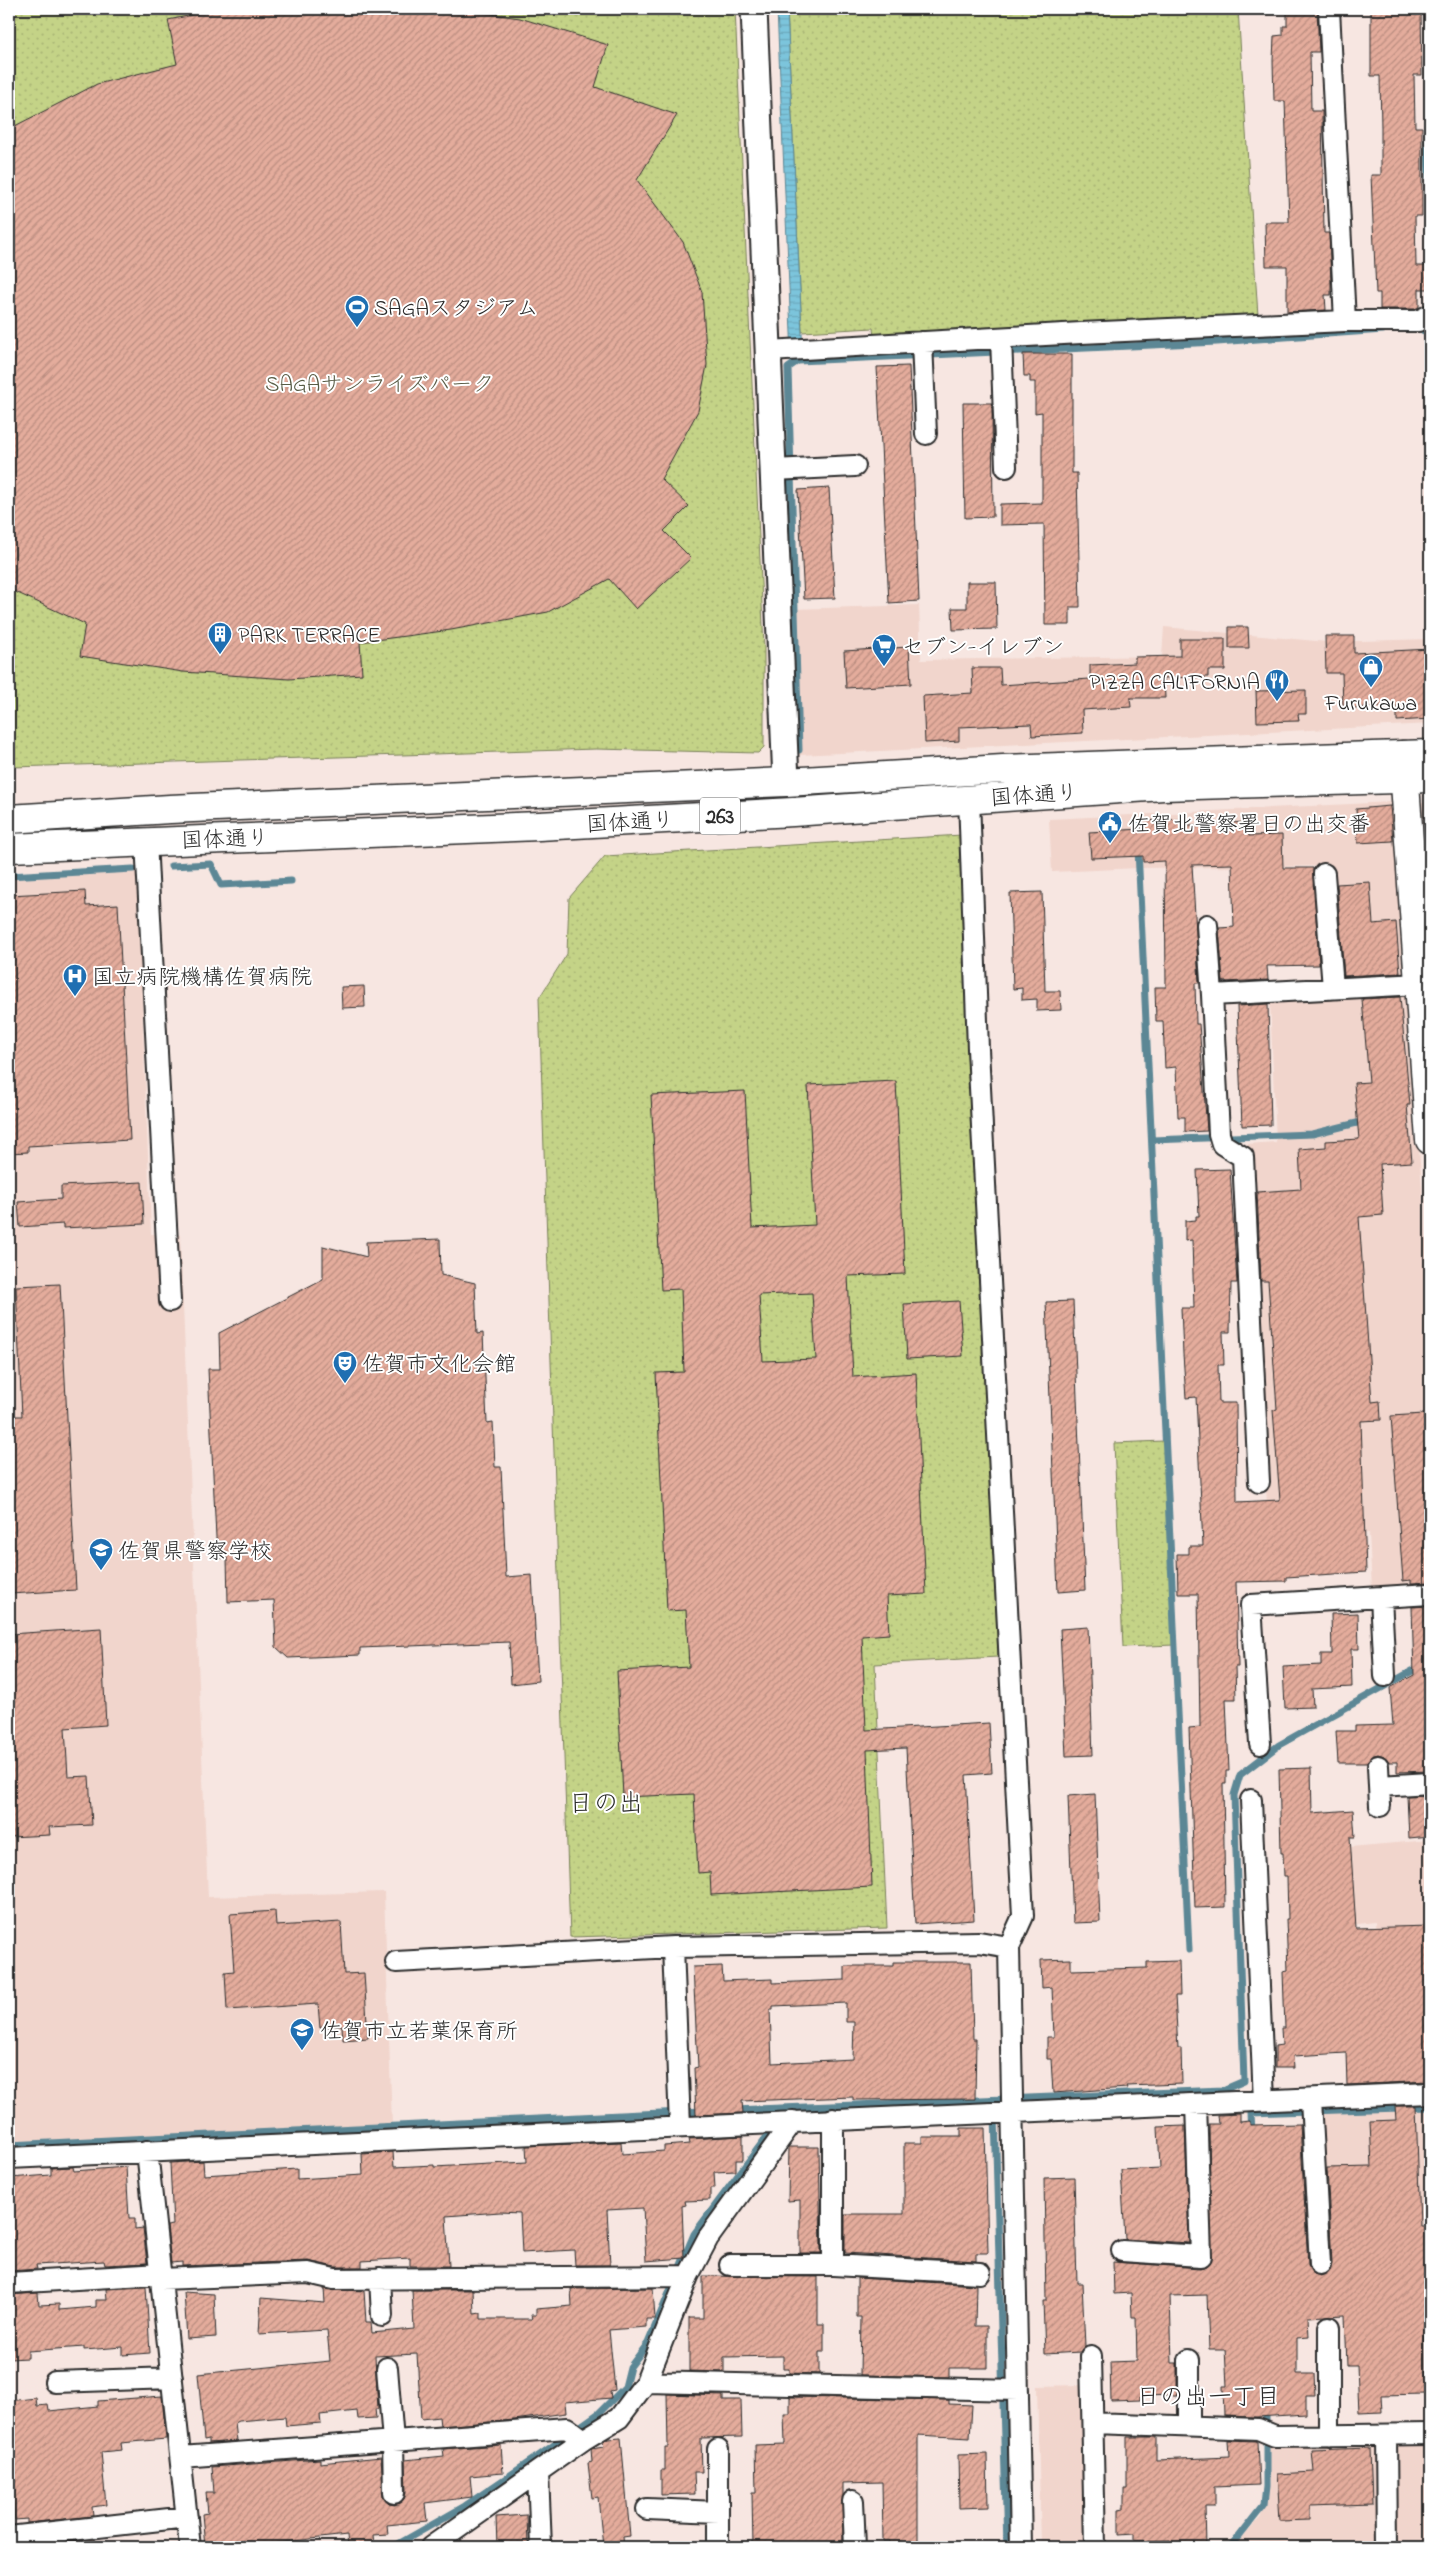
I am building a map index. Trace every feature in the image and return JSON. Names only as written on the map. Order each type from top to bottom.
[{"type":"main road","name":"国体通り","points":[[9,848],[539,826],[793,812],[968,798],[1412,770],[1430,754]]},
{"type":"main road","name":"国体通り","points":[[9,819],[180,808],[786,782],[1003,769],[1412,770]]},
{"type":"main road","points":[[1412,770],[1419,984],[1430,1140]]},
{"type":"street","points":[[754,9],[777,351],[774,470],[786,782]]},
{"type":"street","points":[[1329,9],[1345,321]]},
{"type":"street","points":[[777,351],[807,349],[922,351],[1001,347],[1345,321],[1418,321],[1430,315]]},
{"type":"street","points":[[1001,347],[1006,467]]},
{"type":"street","points":[[922,351],[926,434]]},
{"type":"street","points":[[774,470],[855,466]]},
{"type":"street","points":[[968,798],[978,1049],[1023,1916],[1008,1947],[1005,2107],[1008,2390],[1022,2547]]},
{"type":"street","points":[[146,841],[170,1301]]},
{"type":"street","points":[[1324,874],[1333,988]]},
{"type":"street","points":[[1207,925],[1220,1139],[1243,1157],[1259,1482]]},
{"type":"street","points":[[1212,995],[1419,984]]},
{"type":"street","points":[[1260,1744],[1250,1605],[1430,1594]]},
{"type":"street","points":[[1381,1596],[1385,1676]]},
{"type":"street","points":[[1378,1766],[1380,1806]]},
{"type":"street","points":[[1379,1786],[1430,1783]]},
{"type":"street","points":[[1251,1800],[1264,2101]]},
{"type":"street","points":[[396,1962],[673,1946],[979,1942],[1008,1947]]},
{"type":"street","points":[[673,1946],[679,2117]]},
{"type":"street","points":[[9,2158],[679,2117],[783,2121],[1005,2107],[1264,2101],[1311,2109],[1430,2093]]},
{"type":"street","points":[[1122,2251],[1200,2256],[1196,2104]]},
{"type":"street","points":[[1311,2109],[1320,2264]]},
{"type":"street","points":[[833,2119],[833,2265]]},
{"type":"street","points":[[181,2457],[392,2441],[576,2435],[619,2418],[646,2382],[680,2276],[708,2238],[783,2121]]},
{"type":"street","points":[[147,2151],[190,2547]]},
{"type":"street","points":[[730,2265],[833,2265],[980,2273]]},
{"type":"street","points":[[9,2282],[308,2273],[334,2279],[680,2276]]},
{"type":"street","points":[[380,2278],[382,2316]]},
{"type":"street","points":[[1329,2327],[1329,2436]]},
{"type":"street","points":[[1091,2356],[1094,2423],[1095,2547]]},
{"type":"street","points":[[1189,2360],[1189,2427]]},
{"type":"street","points":[[387,2368],[394,2493]]},
{"type":"street","points":[[55,2382],[172,2378]]},
{"type":"street","points":[[646,2382],[1008,2390]]},
{"type":"street","points":[[1094,2423],[1329,2436],[1430,2434]]},
{"type":"street","points":[[431,2547],[538,2473],[576,2435]]},
{"type":"street","points":[[1386,2435],[1387,2547]]},
{"type":"street","points":[[718,2449],[718,2547]]},
{"type":"street","points":[[538,2473],[541,2547]]},
{"type":"street","points":[[853,2501],[855,2547]]},
{"type":"street","points":[[647,2509],[718,2512]]},
{"type":"street","points":[[9,2537],[186,2517]]},
{"type":"shaded area","points":[[919,605],[921,660],[1162,656],[1164,627],[1327,642],[1430,639],[1430,724],[799,755],[793,609]]},
{"type":"shaded area","points":[[1392,802],[1430,1291],[1430,1586],[1372,1589],[1369,1533],[1269,1541],[1247,1144],[1276,1142],[1270,1001],[1338,995],[1329,866],[1138,868],[1052,872],[1049,819]]},
{"type":"shaded area","points":[[1415,802],[1430,802],[1430,993]]},
{"type":"shaded area","name":"佐賀県警察学校","points":[[137,871],[151,1234],[180,1235],[208,1897],[384,1892],[392,2125],[9,2144],[9,878]]},
{"type":"shaded area","points":[[1430,1840],[1430,2224],[1368,2226],[1367,2247],[1322,2248],[1318,2093],[1383,2090],[1375,1922],[1316,1929],[1315,1850]]},
{"type":"shaded area","points":[[1083,2385],[1087,2547],[1041,2547],[1037,2386]]},
{"type":"shaded area","points":[[1270,2441],[1430,2444],[1430,2547],[1234,2547],[1262,2516]]},
{"type":"green space","name":"SAGAサンライズパーク","points":[[9,9],[735,9],[764,648],[764,747],[758,753],[596,749],[13,767],[9,762]]},
{"type":"green space","points":[[787,9],[1238,9],[1258,316],[874,338],[873,328],[802,332]]},
{"type":"green space","points":[[962,835],[998,1657],[875,1664],[887,1928],[570,1937],[539,998],[567,954],[569,898],[605,856]]},
{"type":"green space","points":[[1164,1441],[1174,1645],[1123,1647],[1114,1443]]},
{"type":"water","points":[[777,9],[787,9],[803,355],[792,356]]},
{"type":"building","name":"SAGAサンライズパーク","points":[[222,9],[455,9],[520,18],[608,45],[595,87],[677,115],[637,180],[683,242],[702,292],[707,365],[698,411],[661,479],[689,506],[664,531],[691,558],[636,609],[609,579],[548,612],[451,630],[360,642],[362,674],[289,679],[183,672],[80,656],[85,624],[9,589],[9,129],[97,84],[177,64],[168,20]]},
{"type":"building","points":[[1287,9],[1317,9],[1319,52],[1310,52],[1311,111],[1322,111],[1324,233],[1329,233],[1331,284],[1331,295],[1325,295],[1326,310],[1287,312],[1287,266],[1266,266],[1265,222],[1289,222],[1285,101],[1274,101],[1273,61],[1274,36],[1283,35],[1283,26],[1287,26]]},
{"type":"building","points":[[1379,9],[1421,9],[1422,75],[1414,75],[1415,127],[1422,127],[1422,216],[1415,216],[1416,266],[1428,266],[1428,289],[1419,289],[1419,307],[1415,309],[1380,309],[1380,293],[1376,293],[1371,175],[1381,175],[1381,128],[1380,76],[1371,76],[1371,11]]},
{"type":"building","points":[[1023,354],[1072,354],[1072,473],[1077,473],[1080,607],[1070,607],[1070,625],[1045,625],[1044,524],[1000,525],[1000,504],[1042,503],[1042,412],[1035,413],[1035,382],[1030,382],[1030,376],[1024,376]]},
{"type":"building","points":[[909,366],[919,601],[889,603],[877,367]]},
{"type":"building","points":[[963,403],[992,403],[993,517],[965,518]]},
{"type":"building","points":[[829,488],[835,598],[804,599],[798,490]]},
{"type":"building","points":[[967,582],[996,582],[997,629],[953,630],[952,608],[967,608]]},
{"type":"building","points":[[1229,627],[1248,627],[1249,648],[1229,648]]},
{"type":"building","points":[[1325,636],[1354,636],[1354,653],[1430,649],[1430,719],[1397,721],[1397,706],[1343,709],[1342,673],[1326,673]]},
{"type":"building","points":[[1180,639],[1225,639],[1225,670],[1208,670],[1208,677],[1164,678],[1165,698],[1130,698],[1131,707],[1082,710],[1083,733],[1032,736],[1031,724],[959,727],[959,741],[925,743],[923,696],[973,693],[972,668],[1000,668],[1001,685],[1090,679],[1090,665],[1135,663],[1135,657],[1180,656]]},
{"type":"building","points":[[909,647],[911,684],[846,688],[844,651]]},
{"type":"building","points":[[1306,690],[1306,714],[1298,714],[1299,721],[1257,722],[1256,691]]},
{"type":"building","points":[[1390,806],[1393,841],[1358,843],[1356,809]]},
{"type":"building","points":[[1185,819],[1185,825],[1229,825],[1229,823],[1249,822],[1249,836],[1282,835],[1283,868],[1313,868],[1319,965],[1267,966],[1268,980],[1223,982],[1219,928],[1234,927],[1232,864],[1192,865],[1199,983],[1195,983],[1196,1024],[1199,1024],[1207,1131],[1185,1132],[1185,1117],[1178,1117],[1176,1067],[1165,1068],[1163,1021],[1156,1021],[1155,987],[1166,987],[1165,861],[1143,862],[1143,856],[1091,858],[1089,832],[1142,829],[1142,821]]},
{"type":"building","points":[[1370,882],[1373,924],[1396,922],[1400,973],[1344,976],[1337,884]]},
{"type":"building","points":[[85,891],[86,906],[118,904],[130,1140],[28,1146],[28,1152],[9,1153],[9,895]]},
{"type":"building","points":[[1042,892],[1045,991],[1060,991],[1061,1010],[1037,1011],[1037,999],[1022,1000],[1022,988],[1013,989],[1010,893]]},
{"type":"building","points":[[364,986],[365,1007],[342,1008],[341,987]]},
{"type":"building","points":[[1400,997],[1410,1105],[1407,1105],[1412,1162],[1380,1164],[1383,1215],[1359,1217],[1372,1402],[1380,1401],[1381,1420],[1361,1421],[1366,1572],[1286,1577],[1286,1581],[1236,1582],[1238,1667],[1235,1667],[1236,1699],[1226,1699],[1229,1771],[1226,1771],[1226,1783],[1223,1783],[1225,1907],[1195,1908],[1189,1728],[1200,1727],[1198,1594],[1178,1594],[1177,1554],[1189,1554],[1189,1546],[1203,1546],[1196,1397],[1186,1398],[1183,1354],[1181,1308],[1194,1308],[1192,1240],[1185,1241],[1185,1221],[1196,1220],[1196,1216],[1199,1216],[1197,1170],[1230,1169],[1237,1283],[1231,1283],[1230,1332],[1223,1332],[1224,1365],[1218,1365],[1219,1403],[1236,1403],[1237,1502],[1280,1500],[1273,1410],[1277,1409],[1268,1281],[1261,1281],[1257,1192],[1301,1189],[1299,1149],[1326,1147],[1326,1141],[1359,1139],[1354,1083],[1369,1082],[1362,999]]},
{"type":"building","points":[[1268,1004],[1271,1125],[1242,1126],[1237,1006]]},
{"type":"building","points":[[896,1081],[905,1274],[848,1276],[853,1377],[916,1373],[926,1594],[887,1596],[889,1634],[862,1636],[866,1730],[989,1723],[992,1773],[966,1775],[974,1920],[915,1924],[906,1748],[867,1750],[872,1887],[711,1895],[710,1872],[698,1873],[694,1794],[623,1797],[617,1671],[689,1667],[686,1610],[667,1611],[656,1373],[684,1372],[681,1289],[661,1290],[651,1095],[745,1091],[752,1228],[815,1225],[808,1085]],"holes":[[[812,1293],[816,1359],[763,1361],[759,1295]]]},
{"type":"building","points":[[142,1182],[144,1224],[63,1228],[63,1224],[20,1227],[18,1202],[61,1199],[61,1186]]},
{"type":"building","points":[[440,1239],[441,1275],[475,1283],[477,1334],[483,1333],[487,1423],[493,1422],[495,1467],[501,1467],[506,1577],[532,1575],[538,1681],[511,1684],[509,1642],[360,1648],[360,1655],[288,1658],[276,1647],[274,1600],[228,1602],[227,1558],[217,1558],[208,1369],[220,1369],[219,1333],[323,1279],[323,1246],[367,1257],[366,1242]]},
{"type":"building","points":[[60,1284],[76,1590],[10,1594],[9,1416],[22,1416],[16,1286]]},
{"type":"building","points":[[959,1301],[963,1356],[907,1359],[904,1304]]},
{"type":"building","points":[[1073,1301],[1085,1590],[1058,1592],[1046,1302]]},
{"type":"building","points":[[1424,1414],[1424,1420],[1430,1420],[1430,1582],[1411,1583],[1411,1580],[1403,1581],[1391,1416]]},
{"type":"building","points":[[1430,1606],[1430,1771],[1397,1772],[1397,1762],[1389,1762],[1384,1756],[1378,1754],[1371,1756],[1367,1763],[1338,1763],[1336,1731],[1355,1731],[1355,1726],[1393,1725],[1390,1688],[1414,1675],[1412,1607]]},
{"type":"building","points":[[1358,1613],[1359,1649],[1351,1649],[1352,1687],[1312,1689],[1313,1707],[1285,1708],[1283,1667],[1321,1665],[1321,1654],[1332,1654],[1331,1614]]},
{"type":"building","points":[[1088,1627],[1093,1755],[1066,1756],[1060,1629]]},
{"type":"building","points":[[101,1628],[106,1725],[65,1728],[68,1777],[89,1776],[92,1825],[49,1827],[50,1835],[9,1837],[9,1634]]},
{"type":"building","points":[[1311,1768],[1312,1813],[1353,1810],[1355,1837],[1350,1837],[1356,1928],[1430,1926],[1429,2081],[1347,2085],[1346,2053],[1293,2056],[1294,2068],[1275,2068],[1275,2046],[1282,2045],[1281,2028],[1285,2028],[1283,1972],[1288,1971],[1287,1876],[1284,1876],[1283,1853],[1281,1853],[1279,1769]]},
{"type":"building","points":[[1095,1794],[1100,1922],[1073,1923],[1068,1796]]},
{"type":"building","points":[[1430,1795],[1430,1836],[1409,1838],[1407,1796]]},
{"type":"building","points":[[275,1911],[276,1926],[341,1922],[344,1974],[364,1973],[368,2038],[343,2040],[342,2026],[320,2028],[318,2004],[227,2010],[225,1972],[234,1971],[230,1914]]},
{"type":"building","points":[[1071,1959],[1071,1970],[1147,1968],[1147,1962],[1179,1961],[1180,1996],[1175,1996],[1178,2048],[1181,2048],[1182,2084],[1126,2086],[1127,2088],[1053,2093],[1051,2059],[1047,2059],[1047,2037],[1054,2037],[1052,1987],[1042,1988],[1041,1960]]},
{"type":"building","points":[[893,1962],[971,1962],[973,2039],[976,2039],[975,2099],[853,2100],[853,2097],[742,2101],[743,2113],[696,2115],[694,2068],[698,2067],[693,1967],[722,1966],[723,1981],[772,1979],[772,1983],[845,1980],[845,1966],[893,1966]],"holes":[[[846,2003],[846,2022],[854,2022],[853,2059],[772,2063],[770,2009],[773,2009],[773,2006]]]},
{"type":"building","points":[[1395,2106],[1416,2106],[1420,2226],[1425,2226],[1425,2249],[1430,2249],[1430,2284],[1424,2284],[1425,2394],[1381,2395],[1382,2412],[1359,2413],[1357,2365],[1347,2365],[1345,2315],[1308,2317],[1309,2337],[1297,2338],[1297,2374],[1314,2374],[1315,2395],[1306,2395],[1306,2414],[1257,2417],[1224,2416],[1223,2386],[1227,2386],[1225,2349],[1209,2349],[1207,2295],[1170,2296],[1172,2363],[1177,2363],[1177,2395],[1140,2396],[1140,2400],[1111,2401],[1110,2362],[1137,2361],[1136,2317],[1132,2317],[1131,2293],[1114,2294],[1113,2262],[1200,2268],[1207,2266],[1211,2261],[1209,2124],[1219,2124],[1218,2115],[1240,2114],[1240,2122],[1250,2121],[1250,2125],[1300,2124],[1308,2265],[1314,2274],[1321,2276],[1330,2270],[1332,2263],[1327,2168],[1372,2167],[1370,2121],[1396,2120]]},
{"type":"building","points":[[1185,2126],[1189,2243],[1125,2239],[1121,2170],[1160,2168],[1158,2127]]},
{"type":"building","points":[[961,2128],[985,2128],[988,2253],[976,2253],[976,2261],[845,2253],[845,2214],[904,2214],[904,2143],[922,2143],[922,2137],[961,2137]]},
{"type":"building","points":[[743,2136],[743,2160],[736,2160],[736,2171],[714,2172],[715,2188],[710,2188],[710,2200],[685,2201],[686,2205],[682,2206],[684,2258],[646,2261],[643,2208],[607,2210],[610,2265],[575,2265],[574,2250],[522,2253],[520,2213],[500,2212],[446,2216],[449,2266],[410,2266],[410,2258],[362,2261],[362,2267],[335,2267],[308,2261],[182,2266],[182,2262],[171,2263],[167,2226],[173,2225],[170,2163],[203,2161],[204,2175],[297,2169],[297,2179],[363,2175],[362,2154],[393,2152],[394,2167],[434,2165],[434,2167],[527,2162],[526,2146],[621,2142],[622,2154],[664,2151],[664,2146],[690,2144],[689,2139]]},
{"type":"building","points":[[789,2147],[819,2147],[821,2253],[800,2253],[800,2200],[788,2201]]},
{"type":"building","points":[[73,2167],[74,2171],[126,2167],[129,2218],[135,2218],[135,2229],[143,2228],[147,2263],[105,2265],[104,2261],[36,2265],[37,2269],[9,2271],[9,2178],[51,2175],[51,2168]]},
{"type":"building","points":[[1074,2177],[1077,2283],[1082,2283],[1085,2346],[1080,2352],[1045,2354],[1043,2301],[1046,2301],[1044,2178]]},
{"type":"building","points":[[703,2276],[818,2277],[818,2324],[824,2324],[824,2352],[819,2352],[819,2374],[789,2373],[789,2369],[783,2369],[783,2356],[724,2357],[724,2372],[689,2371],[689,2318],[703,2318]]},
{"type":"building","points":[[857,2278],[976,2285],[975,2326],[987,2326],[987,2368],[949,2368],[949,2377],[860,2375],[861,2317],[857,2317]]},
{"type":"building","points":[[146,2287],[150,2353],[123,2355],[123,2347],[84,2350],[84,2347],[28,2351],[28,2358],[9,2359],[9,2295],[38,2293],[39,2305],[59,2304],[59,2310],[96,2307],[96,2300],[107,2300],[106,2289]]},
{"type":"building","points":[[653,2288],[655,2319],[646,2319],[646,2327],[609,2330],[615,2390],[610,2391],[611,2398],[565,2402],[566,2413],[514,2420],[440,2426],[439,2417],[421,2419],[417,2354],[375,2356],[378,2409],[375,2409],[376,2418],[358,2419],[357,2411],[320,2415],[321,2423],[286,2426],[285,2417],[239,2421],[235,2423],[237,2441],[209,2443],[209,2439],[204,2440],[198,2374],[330,2361],[327,2330],[259,2334],[261,2298],[325,2303],[324,2289],[364,2291],[366,2322],[371,2322],[372,2333],[414,2329],[412,2290],[473,2290],[474,2314],[481,2313],[481,2319],[532,2319],[531,2315],[536,2315],[536,2309],[572,2306],[571,2289]]},
{"type":"building","points":[[184,2292],[214,2294],[216,2337],[187,2339]]},
{"type":"building","points":[[667,2394],[723,2396],[723,2400],[741,2400],[742,2437],[701,2438],[702,2472],[694,2472],[695,2494],[661,2495],[661,2470],[665,2470],[665,2447],[668,2447]]},
{"type":"building","points":[[162,2396],[166,2439],[121,2443],[122,2450],[101,2452],[106,2505],[92,2507],[93,2516],[27,2523],[27,2519],[15,2520],[11,2484],[15,2483],[9,2401],[36,2398],[37,2406],[48,2405],[49,2411],[98,2406],[98,2401]]},
{"type":"building","points":[[790,2397],[949,2400],[949,2404],[972,2405],[970,2438],[918,2435],[918,2546],[890,2547],[890,2541],[883,2541],[882,2482],[843,2483],[843,2546],[753,2547],[752,2493],[756,2493],[755,2445],[785,2444],[784,2414],[790,2414]]},
{"type":"building","points":[[1127,2437],[1156,2437],[1156,2460],[1229,2457],[1228,2440],[1255,2441],[1257,2442],[1259,2485],[1214,2487],[1214,2506],[1205,2506],[1206,2547],[1171,2547],[1171,2540],[1134,2541],[1134,2534],[1119,2535],[1119,2509],[1124,2508],[1124,2489],[1127,2489]]},
{"type":"building","points":[[621,2438],[630,2536],[623,2537],[624,2547],[603,2547],[598,2497],[592,2498],[588,2463],[592,2462],[591,2449],[604,2447],[603,2442],[608,2439]]},
{"type":"building","points":[[501,2445],[503,2473],[470,2476],[472,2497],[425,2503],[427,2521],[387,2525],[388,2534],[373,2535],[374,2545],[348,2547],[347,2535],[239,2547],[205,2547],[202,2514],[208,2513],[206,2493],[214,2493],[212,2467],[320,2459],[320,2463],[381,2457],[384,2499],[389,2504],[395,2505],[404,2499],[406,2493],[405,2460],[444,2456],[443,2449]]},
{"type":"building","points":[[1370,2448],[1372,2504],[1310,2506],[1310,2520],[1280,2521],[1277,2474],[1314,2472],[1312,2450]]},
{"type":"building","points":[[987,2454],[988,2507],[959,2508],[958,2455]]},
{"type":"building","points":[[527,2515],[528,2547],[497,2547],[496,2517]]},
{"type":"building","points":[[95,2539],[96,2547],[30,2547]]},
{"type":"waterway","points":[[1429,9],[1428,153],[1430,200]]},
{"type":"waterway","points":[[1414,328],[1428,332],[1430,427]]},
{"type":"waterway","points":[[797,350],[798,361],[1217,342],[1383,330]]},
{"type":"waterway","points":[[798,361],[788,368],[799,750]]},
{"type":"waterway","points":[[1137,822],[1138,838]]},
{"type":"waterway","points":[[1138,849],[1189,1950]]},
{"type":"waterway","points":[[171,866],[211,864],[221,885],[291,881]]},
{"type":"waterway","points":[[9,876],[133,869]]},
{"type":"waterway","points":[[1152,1140],[1312,1134],[1365,1121]]},
{"type":"waterway","points":[[734,2110],[1223,2090],[1244,2081],[1234,1795],[1240,1775],[1279,1745],[1430,1661]]},
{"type":"waterway","points":[[1252,2133],[1251,2113],[1430,2107]]},
{"type":"waterway","points":[[9,2145],[703,2111]]},
{"type":"waterway","points":[[995,2114],[1007,2547]]},
{"type":"waterway","points":[[393,2547],[465,2506],[540,2455],[599,2413],[625,2387],[630,2367],[648,2343],[694,2234],[774,2127]]},
{"type":"waterway","points":[[1231,2547],[1264,2505],[1266,2487],[1266,2408]]},
{"type":"place","name":"SAGAスタジアム","points":[[357,328]]},
{"type":"place","name":"PARK TERRACE","points":[[220,655]]},
{"type":"place","name":"セブン-イレブン","points":[[884,667]]},
{"type":"place","name":"Furukawa","points":[[1371,688]]},
{"type":"place","name":"PIZZA CALIFORNIA","points":[[1277,702]]},
{"type":"place","name":"佐賀北警察署日の出交番","points":[[1110,844]]},
{"type":"place","name":"国立病院機構佐賀病院","points":[[75,997]]},
{"type":"place","name":"佐賀市文化会館","points":[[345,1384]]},
{"type":"place","name":"佐賀県警察学校","points":[[101,1571]]},
{"type":"place","name":"佐賀市立若葉保育所","points":[[302,2051]]},
{"type":"district","name":"日の出","points":[[606,1802]]},
{"type":"district","name":"日の出一丁目","points":[[1208,2396]]}]
